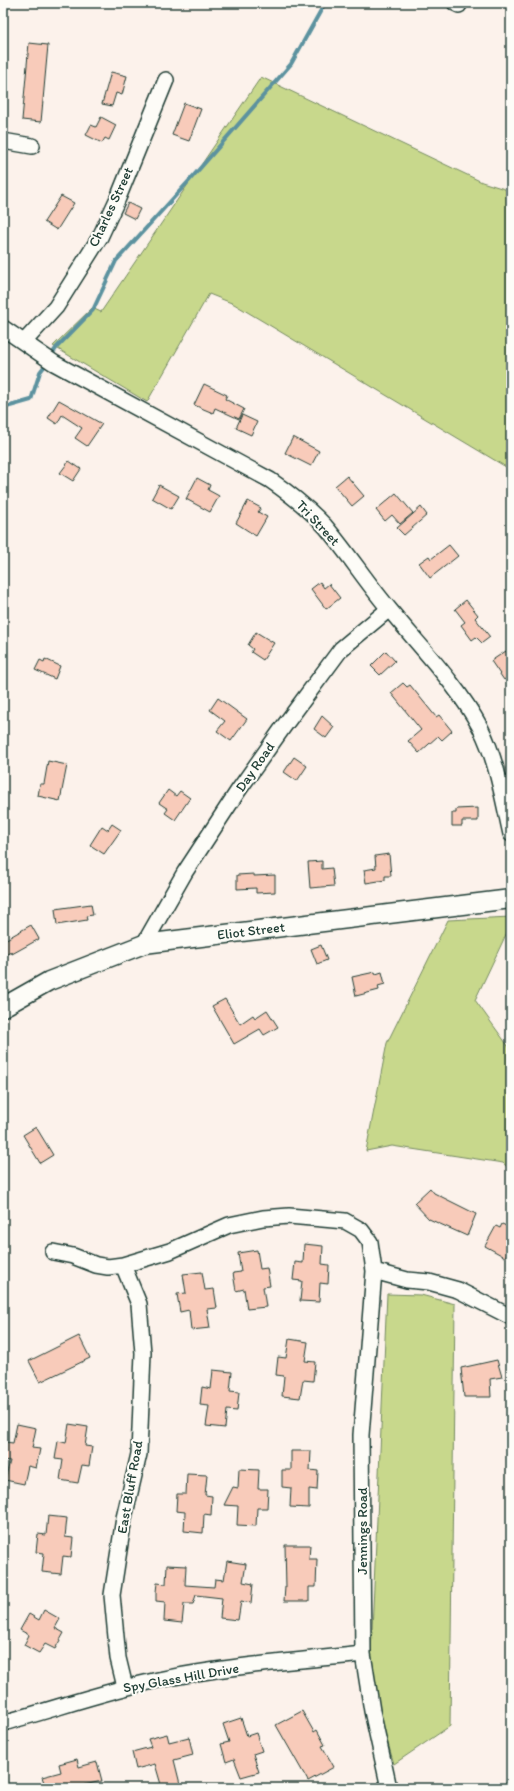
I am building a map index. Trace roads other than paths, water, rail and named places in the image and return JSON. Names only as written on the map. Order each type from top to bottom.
[{"type":"street","name":"Charles Street","points":[[24,342],[56,307],[100,236],[118,198],[166,80]]},
{"type":"street","points":[[3,141],[32,146]]},
{"type":"street","name":"Tri Street","points":[[3,328],[49,359],[270,480],[287,492],[325,526],[388,609],[451,683],[468,706],[480,729],[502,791],[511,834]]},
{"type":"street","name":"Day Road","points":[[144,944],[189,866],[238,791],[284,726],[341,649],[388,609]]},
{"type":"street","name":"Eliot Street","points":[[3,1007],[49,982],[144,944],[511,899]]},
{"type":"street","name":"Jennings Road","points":[[52,1252],[73,1256],[96,1265],[108,1267],[123,1266],[170,1251],[229,1225],[263,1218],[289,1216],[345,1221],[361,1230],[370,1242],[374,1271],[361,1435],[363,1654],[372,1711],[389,1788]]},
{"type":"street","name":"East Bluff Road","points":[[123,1266],[139,1304],[144,1354],[139,1454],[124,1518],[112,1595],[118,1658],[125,1687]]},
{"type":"street","points":[[374,1271],[407,1280],[429,1282],[458,1290],[511,1317]]},
{"type":"street","name":"Spy Glass Hill Drive","points":[[3,1723],[125,1687],[188,1674],[363,1654]]},
{"type":"waterway","points":[[50,357],[57,347],[93,310],[116,261],[188,182],[291,64],[325,3]]},
{"type":"waterway","points":[[3,408],[31,400],[40,372],[47,363]]}]
